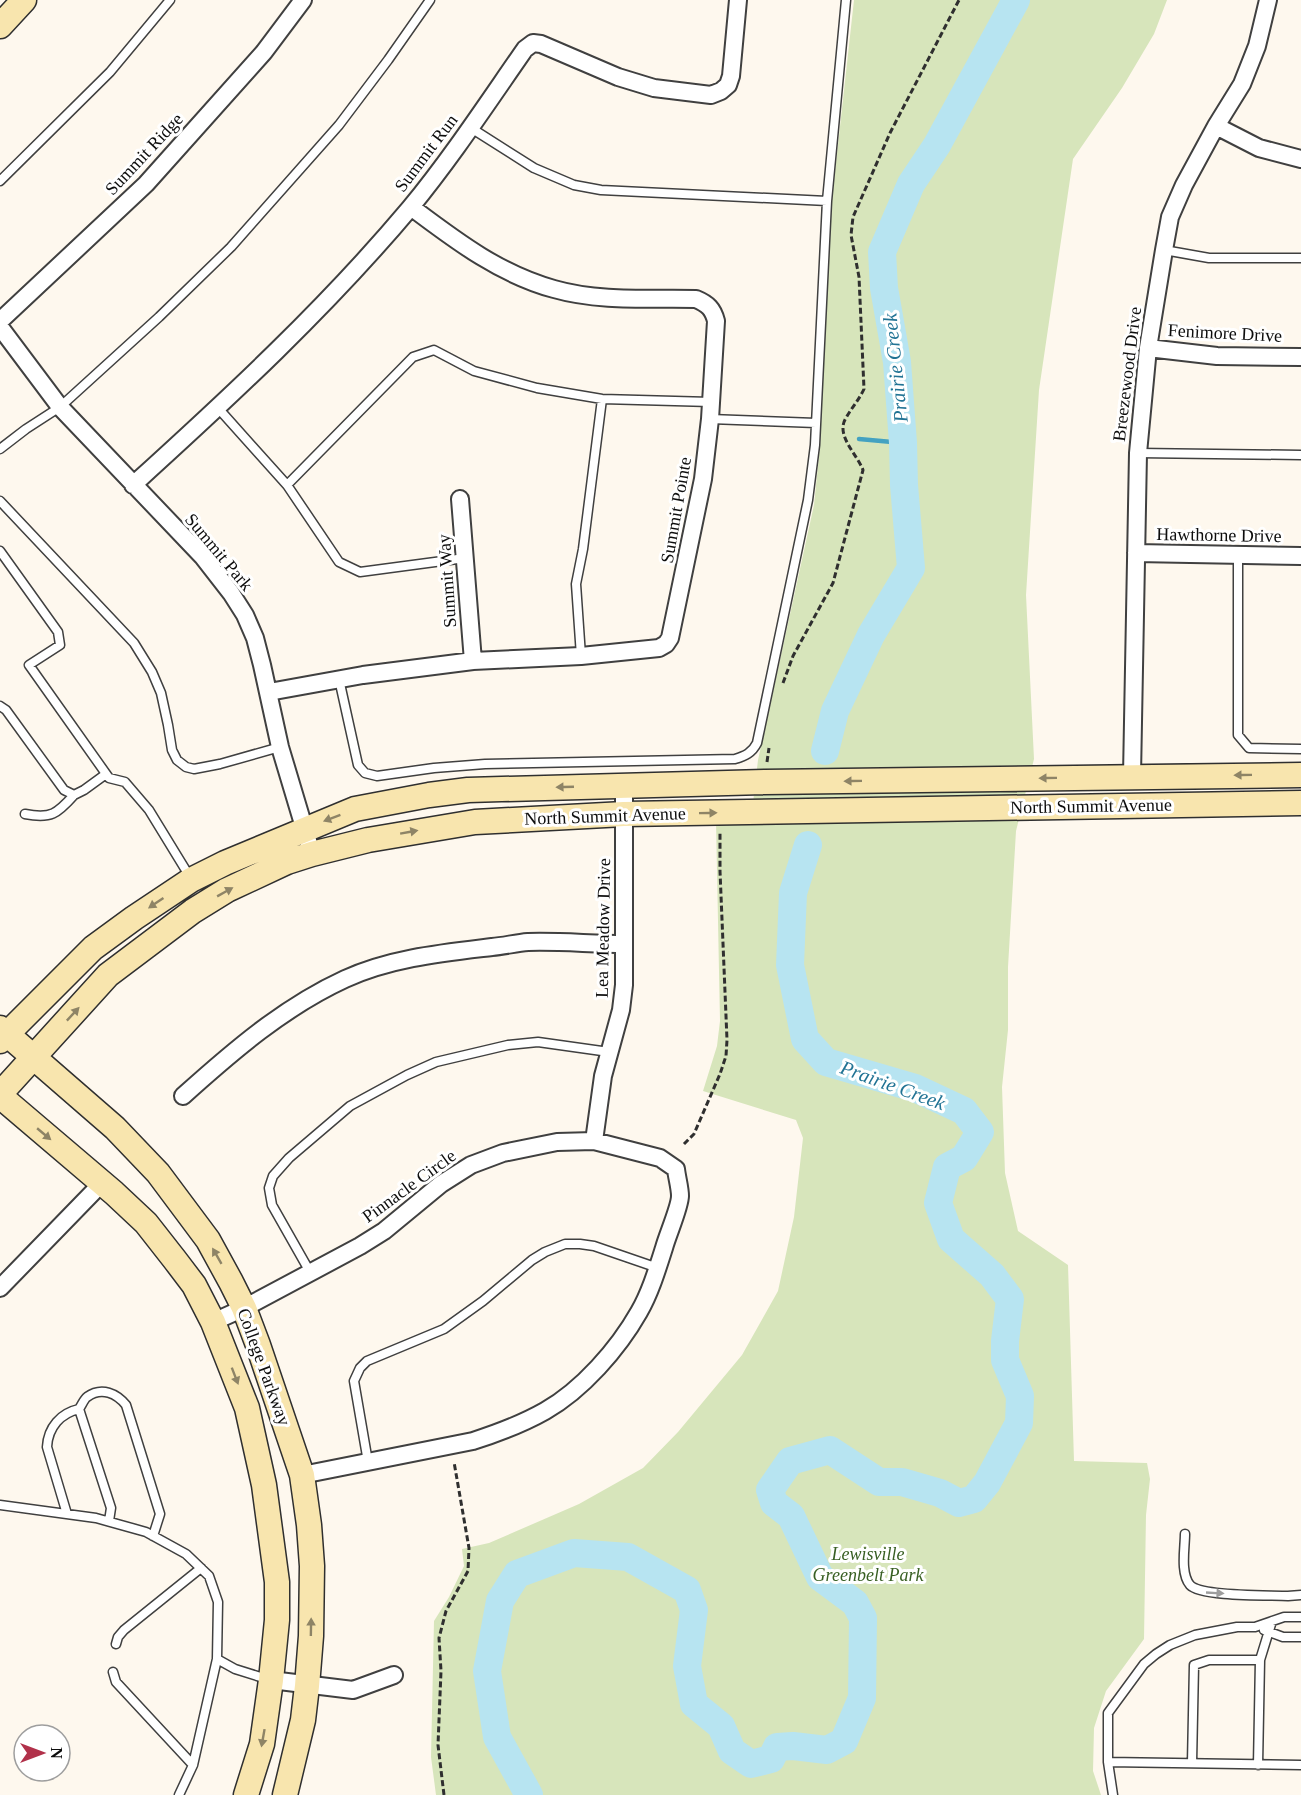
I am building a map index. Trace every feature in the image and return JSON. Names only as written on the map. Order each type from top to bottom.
[{"type":"main road","points":[[0,26],[24,0]]},
{"type":"main road","name":"North Summit Avenue","points":[[2,1034],[93,948],[192,880],[225,863],[355,809],[468,790],[624,785],[1301,774]]},
{"type":"main road","name":"North Summit Avenue","points":[[0,1095],[108,975],[193,911],[227,890],[287,862],[368,840],[475,822],[624,814],[1301,803]]},
{"type":"main road","name":"College Parkway","points":[[2,1034],[34,1057],[115,1128],[158,1173],[208,1240],[244,1308],[258,1345],[302,1475],[312,1566],[311,1636],[303,1720],[285,1795]]},
{"type":"main road","name":"College Parkway","points":[[0,1095],[146,1223],[194,1285],[213,1322],[247,1408],[264,1485],[277,1582],[277,1620],[272,1680],[262,1744],[246,1795]]},
{"type":"street","name":"Summit Ridge","points":[[0,321],[146,184],[264,52],[303,0]]},
{"type":"street","name":"Summit Run","points":[[133,485],[218,408],[345,282],[411,207],[471,128],[525,49],[533,43],[541,44],[618,77],[654,88],[711,94],[721,91],[728,85],[731,76],[738,0]]},
{"type":"street","name":"Breezewood Drive","points":[[1132,776],[1138,453],[1148,348],[1164,250],[1170,217],[1184,185],[1242,84],[1257,46],[1268,0]]},
{"type":"street","points":[[1216,126],[1259,148],[1301,159]]},
{"type":"street","name":"Summit Pointe","points":[[269,692],[339,679],[473,661],[581,656],[659,648],[670,638],[703,479],[716,321],[713,311],[706,303],[696,299],[594,296],[556,290],[536,284],[505,271],[477,255],[411,207]]},
{"type":"street","name":"Summit Park","points":[[0,327],[60,407],[203,557],[245,615],[255,638],[280,747],[312,854]]},
{"type":"street","name":"Fenimore Drive","points":[[1148,348],[1217,356],[1301,357]]},
{"type":"street","name":"Summit Way","points":[[460,499],[473,661]]},
{"type":"street","name":"Hawthorne Drive","points":[[1136,553],[1301,556]]},
{"type":"street","name":"Lea Meadow Drive","points":[[594,1141],[603,1076],[621,1010],[624,985],[624,785]]},
{"type":"street","points":[[183,1096],[225,1058],[268,1024],[298,1004],[347,978],[401,960],[527,942],[624,944]]},
{"type":"street","name":"Pinnacle Circle","points":[[213,1322],[244,1308],[360,1246],[384,1231],[441,1184],[471,1165],[503,1153],[557,1142],[594,1141],[660,1158],[676,1169],[681,1198],[658,1268],[639,1311],[602,1362],[579,1386],[545,1411],[497,1433],[451,1445],[302,1475]]},
{"type":"street","points":[[0,1288],[102,1183]]},
{"type":"street","points":[[272,1680],[352,1690],[394,1675]]},
{"type":"lane","points":[[0,181],[110,72],[170,0]]},
{"type":"lane","points":[[0,449],[60,407],[159,317],[231,247],[339,125],[430,0]]},
{"type":"lane","points":[[339,679],[358,765],[365,773],[377,776],[485,764],[735,759],[754,750],[808,500],[815,445],[827,201],[846,0]]},
{"type":"lane","points":[[471,128],[534,168],[574,185],[592,189],[827,201]]},
{"type":"lane","points":[[1164,250],[1209,258],[1301,258]]},
{"type":"lane","points":[[287,484],[413,357],[434,350],[474,370],[537,388],[602,399],[816,423]]},
{"type":"lane","points":[[581,656],[576,584],[584,549],[602,399]]},
{"type":"lane","points":[[218,408],[287,484],[339,562],[360,572],[465,558]]},
{"type":"lane","points":[[1138,453],[1301,455]]},
{"type":"lane","points":[[0,501],[134,643],[152,672],[161,693],[172,750],[177,760],[186,767],[194,769],[280,747]]},
{"type":"lane","points":[[0,551],[58,632],[60,645],[29,665],[109,778],[125,782],[150,810],[192,880]]},
{"type":"lane","points":[[1238,555],[1238,735],[1249,748],[1301,749]]},
{"type":"lane","points":[[0,706],[6,710],[64,790],[74,795]]},
{"type":"lane","points":[[25,814],[52,815],[74,795],[106,774]]},
{"type":"lane","points":[[310,1272],[272,1205],[268,1188],[273,1176],[289,1158],[350,1106],[436,1062],[508,1045],[538,1042],[609,1052]]},
{"type":"lane","points":[[368,1462],[354,1381],[360,1368],[367,1361],[444,1329],[483,1301],[532,1260],[565,1244],[601,1247],[658,1268]]},
{"type":"lane","points":[[109,1521],[111,1508],[79,1409],[86,1397],[110,1392],[118,1396],[126,1405],[160,1514],[153,1536]]},
{"type":"lane","points":[[67,1514],[47,1447],[48,1438],[60,1418],[69,1411],[79,1409]]},
{"type":"lane","points":[[0,1505],[109,1521],[146,1532],[186,1554],[209,1576],[218,1602],[217,1659],[193,1765],[179,1795]]},
{"type":"lane","points":[[1185,1534],[1185,1573],[1190,1585],[1206,1593],[1301,1595]]},
{"type":"lane","points":[[116,1644],[124,1630],[201,1569]]},
{"type":"lane","points":[[1113,1795],[1108,1762],[1108,1713],[1144,1664],[1164,1649],[1195,1635],[1237,1627],[1256,1627],[1284,1617],[1301,1617]]},
{"type":"lane","points":[[1258,1765],[1260,1660],[1272,1621]]},
{"type":"lane","points":[[1256,1627],[1283,1637],[1301,1637]]},
{"type":"lane","points":[[217,1659],[235,1669],[272,1680]]},
{"type":"lane","points":[[1192,1763],[1194,1665],[1209,1660],[1260,1660]]},
{"type":"lane","points":[[112,1672],[116,1683],[193,1765]]},
{"type":"lane","points":[[1108,1762],[1301,1765]]},
{"type":"path","points":[[783,684],[793,656],[833,583],[863,470],[846,440],[842,425],[860,400],[864,389],[859,277],[851,235],[853,217],[890,133],[959,0]]},
{"type":"path","points":[[766,767],[770,746]]},
{"type":"path","points":[[684,1144],[694,1134],[726,1056],[720,830]]},
{"type":"path","points":[[444,1795],[438,1745],[441,1671],[439,1638],[446,1611],[468,1571],[469,1548],[451,1445]]},
{"type":"green space","name":"Lewisville Greenbelt Park","points":[[854,0],[1167,0],[1154,34],[1122,88],[1073,159],[1039,390],[1026,595],[1034,759],[1016,831],[1008,967],[1008,1030],[1002,1087],[1005,1173],[1018,1231],[1068,1265],[1074,1461],[1147,1463],[1150,1479],[1146,1515],[1144,1639],[1106,1691],[1094,1728],[1093,1771],[1101,1795],[436,1795],[431,1757],[434,1621],[464,1566],[462,1549],[489,1543],[579,1504],[643,1468],[678,1432],[742,1355],[778,1291],[794,1217],[803,1138],[796,1120],[703,1091],[717,1046],[720,1021],[716,821],[751,820],[758,760],[814,505],[820,446],[829,226]]},
{"type":"waterway","name":"Prairie Creek","points":[[825,751],[835,711],[871,635],[911,568],[897,362],[884,288],[882,252],[911,184],[937,145],[1016,0]]},
{"type":"waterway","points":[[859,439],[903,443]]},
{"type":"waterway","name":"Prairie Creek","points":[[529,1795],[497,1737],[487,1671],[500,1601],[517,1574],[574,1553],[628,1557],[687,1590],[694,1610],[687,1666],[694,1704],[721,1726],[732,1751],[751,1764],[771,1759],[777,1747],[793,1746],[827,1750],[844,1741],[862,1698],[863,1618],[855,1603],[820,1577],[791,1516],[774,1503],[770,1490],[790,1461],[830,1450],[879,1482],[902,1482],[940,1493],[959,1503],[974,1499],[987,1483],[1019,1423],[1020,1396],[1005,1360],[1010,1299],[992,1275],[951,1239],[938,1203],[947,1167],[964,1158],[980,1132],[964,1111],[915,1088],[826,1062],[805,1039],[790,965],[793,893],[808,845]]}]
